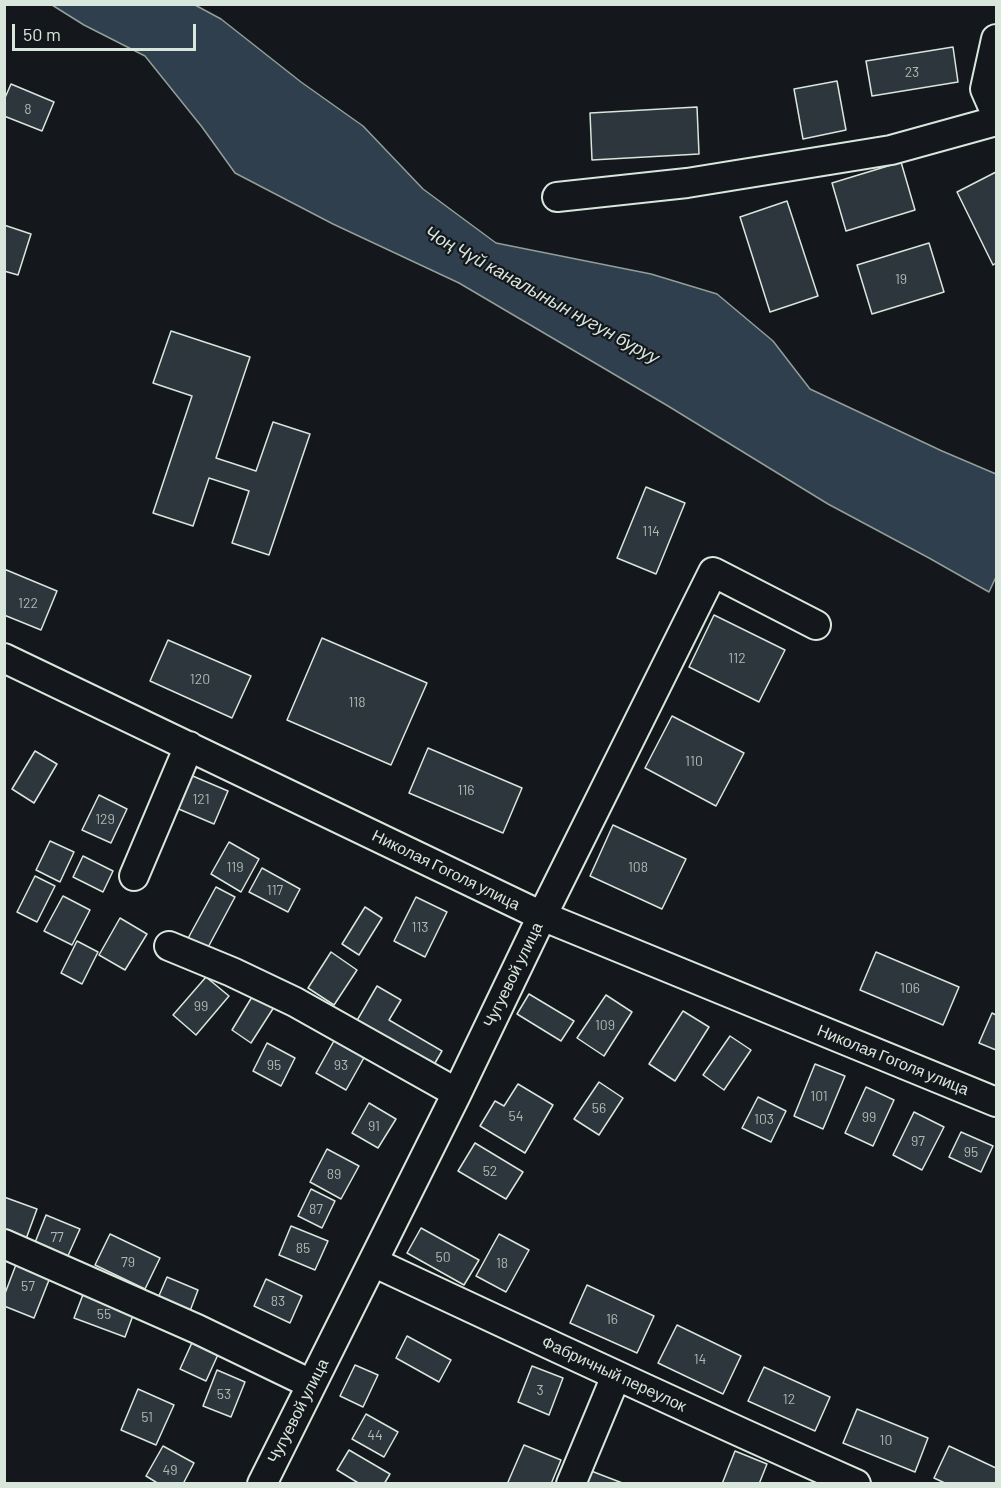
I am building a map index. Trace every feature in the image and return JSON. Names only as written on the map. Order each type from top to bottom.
[{"type":"street","points":[[996,39],[985,89],[996,114]]},
{"type":"street","points":[[557,197],[687,183],[891,150],[996,121]]},
{"type":"street","name":"Чугуевой улица","points":[[262,1484],[713,572],[816,625]]},
{"type":"street","name":"Николая Гоголя улица","points":[[4,658],[542,915],[996,1102]]},
{"type":"street","points":[[134,876],[189,746]]},
{"type":"street","points":[[169,946],[232,972],[295,1002],[457,1093]]},
{"type":"street","points":[[4,1244],[197,1329],[311,1384]]},
{"type":"street","name":"Фабричный переулок","points":[[373,1262],[616,1376],[856,1484]]},
{"type":"street","points":[[572,1484],[616,1376]]},
{"type":"water","name":"Чоң Чүй каналынын нугун буруу","points":[[52,5],[195,5],[221,19],[301,82],[363,126],[423,189],[496,243],[651,274],[717,294],[773,341],[810,389],[996,474],[996,577],[989,592],[828,504],[668,406],[459,283],[333,224],[235,173],[202,127],[145,56],[84,25]]},
{"type":"building","points":[[953,47],[958,82],[872,96],[866,61]]},
{"type":"building","points":[[837,81],[846,130],[803,139],[794,89]]},
{"type":"building","points":[[11,84],[54,102],[42,131],[4,116],[4,100]]},
{"type":"building","points":[[697,107],[699,154],[592,160],[590,113]]},
{"type":"building","points":[[901,162],[915,210],[846,231],[832,183]]},
{"type":"building","points":[[996,172],[996,263],[993,265],[957,192]]},
{"type":"building","points":[[787,201],[818,296],[770,312],[740,217]]},
{"type":"building","points":[[4,225],[31,234],[18,275],[4,271]]},
{"type":"building","points":[[929,243],[944,292],[872,314],[857,265]]},
{"type":"building","points":[[171,331],[250,357],[216,458],[256,471],[273,422],[310,434],[269,555],[232,543],[249,491],[209,478],[193,526],[153,513],[192,396],[153,383]]},
{"type":"building","points":[[646,487],[685,503],[656,574],[617,558]]},
{"type":"building","points":[[4,569],[57,591],[41,630],[4,615]]},
{"type":"building","points":[[714,615],[785,650],[759,702],[689,667]]},
{"type":"building","points":[[322,638],[427,683],[391,765],[287,720]]},
{"type":"building","points":[[168,640],[251,676],[232,718],[150,681]]},
{"type":"building","points":[[672,716],[744,753],[716,806],[645,768]]},
{"type":"building","points":[[428,748],[522,788],[503,833],[409,793]]},
{"type":"building","points":[[35,751],[57,764],[34,803],[12,789]]},
{"type":"building","points":[[188,774],[228,791],[214,824],[174,807]]},
{"type":"building","points":[[99,795],[127,809],[111,843],[82,830]]},
{"type":"building","points":[[613,825],[686,859],[662,909],[590,876]]},
{"type":"building","points":[[50,841],[74,852],[60,882],[36,870]]},
{"type":"building","points":[[229,842],[259,859],[241,892],[211,874]]},
{"type":"building","points":[[83,856],[113,871],[103,892],[73,877]]},
{"type":"building","points":[[262,868],[300,889],[288,912],[249,892]]},
{"type":"building","points":[[35,876],[55,886],[37,922],[17,912]]},
{"type":"building","points":[[216,887],[235,897],[205,953],[186,942]]},
{"type":"building","points":[[63,896],[90,910],[72,945],[44,931]]},
{"type":"building","points":[[416,897],[447,912],[425,957],[394,941]]},
{"type":"building","points":[[365,907],[382,918],[359,955],[342,944]]},
{"type":"building","points":[[120,918],[147,934],[125,970],[99,955]]},
{"type":"building","points":[[77,941],[98,952],[82,984],[61,973]]},
{"type":"building","points":[[331,952],[357,970],[334,1005],[308,988]]},
{"type":"building","points":[[876,952],[959,987],[943,1025],[860,990]]},
{"type":"building","points":[[206,977],[229,996],[196,1035],[173,1015]]},
{"type":"building","points":[[377,986],[401,1000],[389,1020],[442,1051],[428,1075],[352,1029]]},
{"type":"building","points":[[255,992],[276,1004],[251,1043],[232,1030]]},
{"type":"building","points":[[529,994],[574,1021],[561,1041],[517,1014]]},
{"type":"building","points":[[606,995],[632,1012],[604,1056],[577,1038]]},
{"type":"building","points":[[683,1011],[709,1027],[675,1081],[649,1064]]},
{"type":"building","points":[[992,1013],[996,1015],[996,1050],[979,1043]]},
{"type":"building","points":[[730,1036],[751,1050],[724,1090],[703,1075]]},
{"type":"building","points":[[335,1039],[365,1056],[346,1090],[316,1073]]},
{"type":"building","points":[[267,1043],[295,1058],[281,1086],[253,1071]]},
{"type":"building","points":[[815,1064],[845,1076],[823,1129],[794,1116]]},
{"type":"building","points":[[599,1082],[623,1098],[599,1135],[574,1119]]},
{"type":"building","points":[[518,1084],[553,1105],[525,1153],[480,1126],[495,1101],[504,1106]]},
{"type":"building","points":[[866,1087],[894,1100],[873,1146],[845,1133]]},
{"type":"building","points":[[758,1097],[786,1111],[771,1142],[742,1128]]},
{"type":"building","points":[[369,1103],[396,1119],[378,1148],[352,1133]]},
{"type":"building","points":[[914,1112],[944,1127],[922,1170],[893,1155]]},
{"type":"building","points":[[961,1132],[993,1146],[981,1172],[949,1157]]},
{"type":"building","points":[[475,1143],[523,1172],[506,1199],[458,1171]]},
{"type":"building","points":[[327,1149],[359,1166],[341,1199],[310,1182]]},
{"type":"building","points":[[311,1189],[335,1201],[322,1228],[298,1216]]},
{"type":"building","points":[[4,1197],[37,1209],[26,1239],[4,1231]]},
{"type":"building","points":[[46,1215],[80,1229],[67,1258],[34,1245]]},
{"type":"building","points":[[291,1226],[328,1241],[315,1270],[279,1255]]},
{"type":"building","points":[[421,1228],[479,1260],[464,1285],[407,1253]]},
{"type":"building","points":[[110,1234],[160,1258],[145,1289],[95,1265]]},
{"type":"building","points":[[499,1234],[529,1250],[506,1292],[476,1276]]},
{"type":"building","points":[[17,1262],[51,1275],[34,1318],[4,1306],[4,1296]]},
{"type":"building","points":[[167,1277],[198,1290],[190,1311],[158,1298]]},
{"type":"building","points":[[266,1279],[302,1296],[290,1323],[254,1306]]},
{"type":"building","points":[[587,1285],[654,1316],[637,1353],[570,1323]]},
{"type":"building","points":[[84,1292],[135,1310],[125,1337],[74,1318]]},
{"type":"building","points":[[677,1325],[741,1356],[723,1394],[658,1363]]},
{"type":"building","points":[[195,1336],[221,1348],[206,1381],[180,1369]]},
{"type":"building","points":[[407,1336],[451,1360],[439,1382],[396,1358]]},
{"type":"building","points":[[355,1365],[378,1375],[363,1407],[340,1396]]},
{"type":"building","points":[[532,1366],[563,1378],[549,1415],[518,1402]]},
{"type":"building","points":[[764,1367],[830,1397],[815,1431],[748,1401]]},
{"type":"building","points":[[217,1370],[245,1382],[231,1417],[203,1406]]},
{"type":"building","points":[[138,1389],[174,1405],[156,1445],[121,1430]]},
{"type":"building","points":[[857,1409],[928,1438],[915,1472],[843,1443]]},
{"type":"building","points":[[366,1414],[398,1432],[384,1457],[352,1439]]},
{"type":"building","points":[[524,1445],[561,1460],[551,1484],[511,1484],[508,1482]]},
{"type":"building","points":[[163,1446],[194,1463],[183,1484],[159,1484],[146,1476]]},
{"type":"building","points":[[949,1446],[996,1468],[996,1484],[947,1484],[934,1478]]},
{"type":"building","points":[[349,1450],[390,1474],[384,1484],[360,1484],[337,1470]]},
{"type":"building","points":[[735,1451],[767,1464],[759,1484],[722,1484]]},
{"type":"building","points":[[586,1469],[625,1484],[581,1484]]}]
